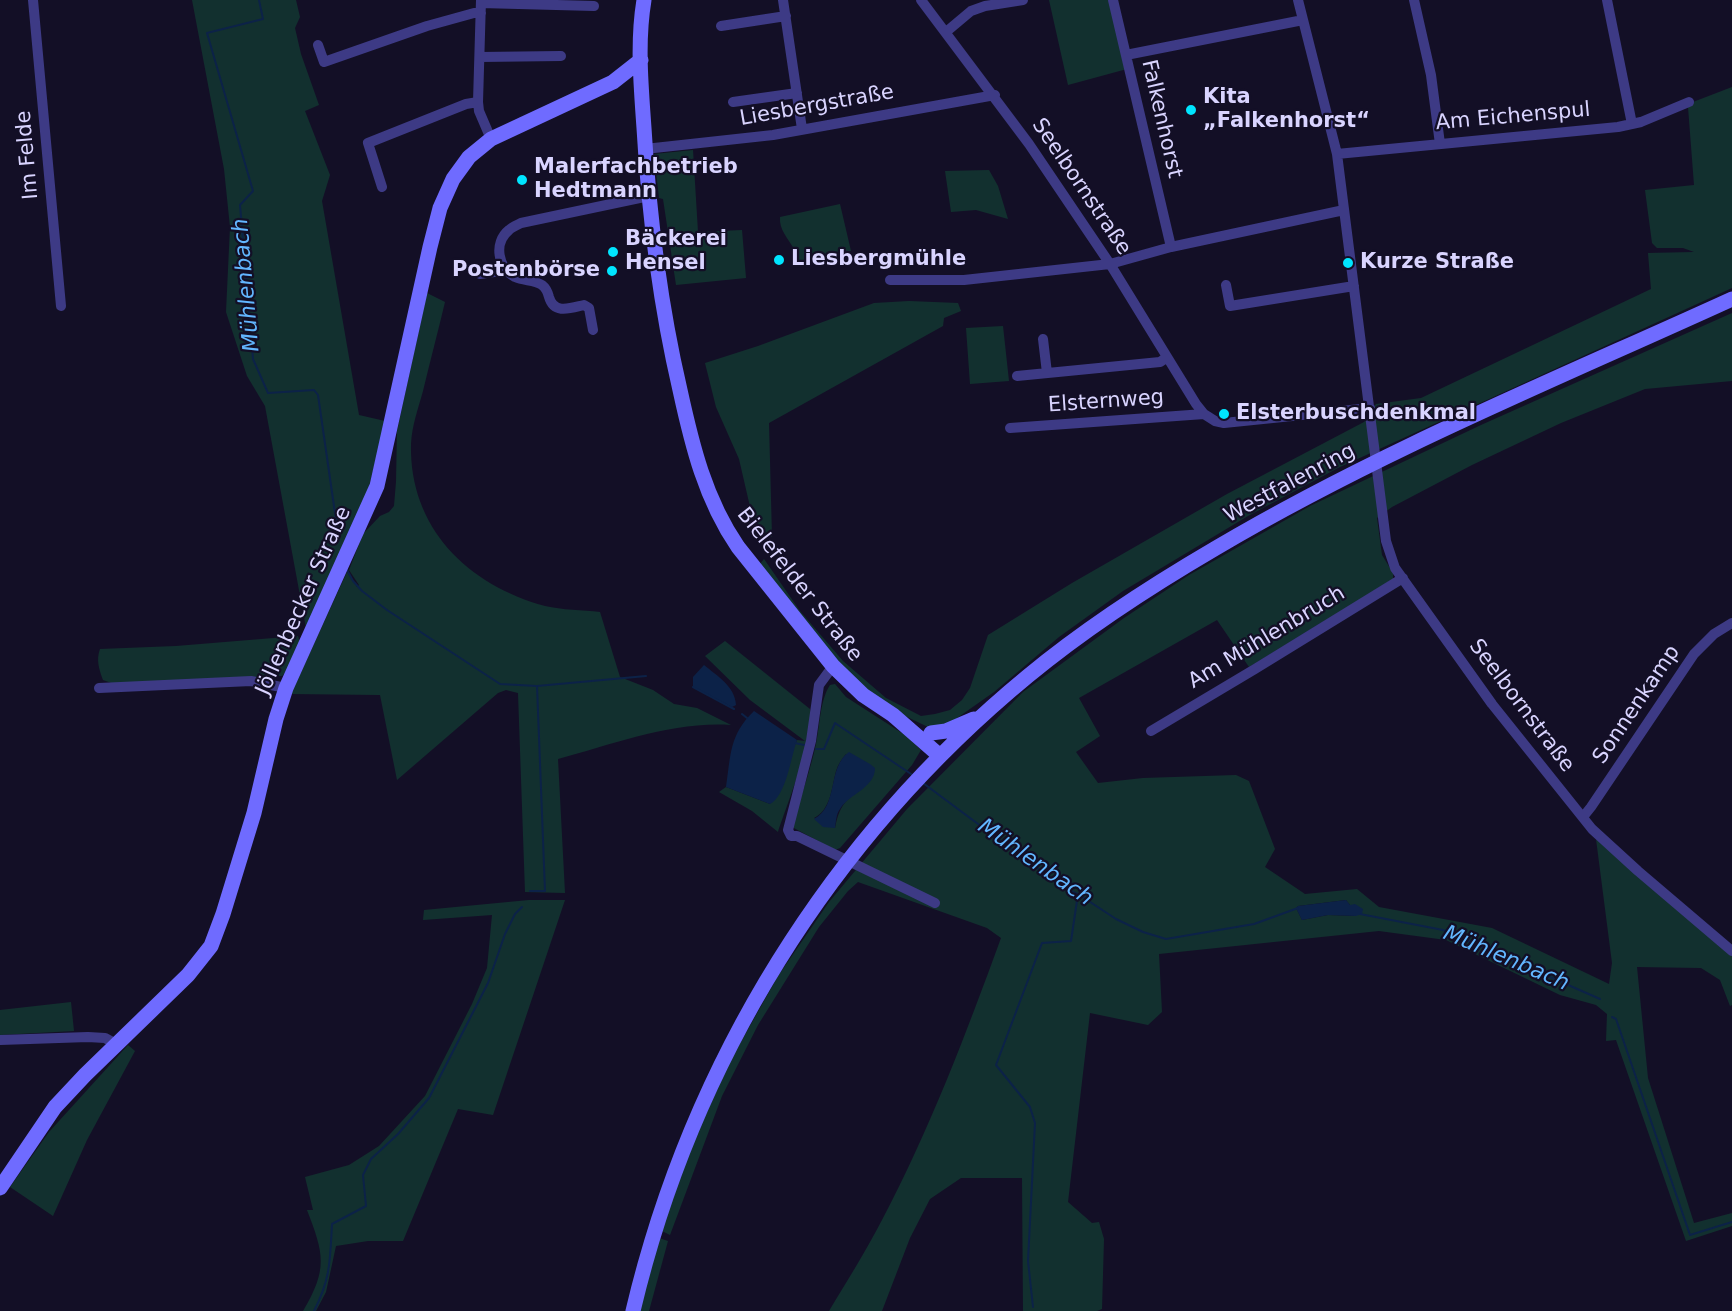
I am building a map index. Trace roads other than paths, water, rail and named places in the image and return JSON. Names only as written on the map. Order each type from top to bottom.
[{"type":"main road","name":"Bielefelder Straße","points":[[644,0],[641,83],[649,196],[662,300],[694,451],[712,503],[724,527],[738,547],[833,666],[863,695],[945,753]]},
{"type":"main road","name":"Jöllenbecker Straße","points":[[2,1182],[55,1107],[188,975],[211,946],[254,813],[276,719],[286,688],[377,486],[440,208],[453,179],[469,157],[490,136],[613,82],[641,60]]},
{"type":"main road","name":"Jöllenbecker Straße","points":[[613,82],[641,83]]},
{"type":"main road","name":"Westfalenring","points":[[945,753],[982,715],[1030,674],[1098,624],[1216,548],[1295,503],[1447,428],[1732,299]]},
{"type":"main road","name":"Bielefelder Straße","points":[[893,715],[931,734],[945,753]]},
{"type":"main road","points":[[931,734],[946,731],[982,715]]},
{"type":"main road","points":[[633,1311],[653,1232],[686,1140],[713,1080],[772,970],[842,868],[917,781],[945,753]]},
{"type":"street","name":"Im Felde","points":[[33,0],[61,306]]},
{"type":"street","points":[[783,0],[802,129]]},
{"type":"street","name":"Seelbornstraße","points":[[921,0],[995,95],[1110,264],[1166,358],[1204,414]]},
{"type":"street","points":[[946,32],[971,11],[986,3],[1023,0]]},
{"type":"street","name":"Falkenhorst","points":[[1113,0],[1171,247]]},
{"type":"street","name":"Seelbornstraße","points":[[1298,0],[1337,154],[1388,549],[1395,568],[1492,704],[1592,829],[1732,951]]},
{"type":"street","points":[[1414,0],[1431,75],[1440,144]]},
{"type":"street","points":[[1607,0],[1632,124]]},
{"type":"street","points":[[318,45],[324,62],[427,26],[474,13],[481,5],[594,6]]},
{"type":"street","points":[[481,5],[478,102],[479,111],[490,136]]},
{"type":"street","points":[[721,26],[786,16]]},
{"type":"street","points":[[1126,55],[1303,20]]},
{"type":"street","points":[[480,57],[561,56]]},
{"type":"street","points":[[733,102],[797,93]]},
{"type":"street","name":"Liesbergstraße","points":[[645,149],[733,140],[995,95]]},
{"type":"street","points":[[382,187],[368,143],[466,104],[478,102]]},
{"type":"street","name":"Am Eichenspul","points":[[1337,154],[1632,124],[1689,102]]},
{"type":"street","points":[[594,330],[589,308],[585,305],[555,308],[543,286],[516,277],[504,267],[499,249],[501,240],[508,230],[521,223],[649,196]]},
{"type":"street","points":[[890,280],[964,280],[1110,264],[1171,247],[1344,210]]},
{"type":"street","points":[[480,274],[501,271],[504,267]]},
{"type":"street","points":[[1226,285],[1230,306],[1354,286]]},
{"type":"street","points":[[1043,339],[1047,373]]},
{"type":"street","points":[[1017,376],[1160,362],[1166,358]]},
{"type":"street","points":[[1204,414],[1215,421],[1224,423],[1370,408]]},
{"type":"street","name":"Elsternweg","points":[[1010,428],[1204,414]]},
{"type":"street","name":"Am Mühlenbruch","points":[[1151,731],[1403,578]]},
{"type":"street","name":"Sonnenkamp","points":[[1583,817],[1694,654],[1714,634],[1732,624]]},
{"type":"street","points":[[833,666],[819,685],[811,741],[788,830],[791,836],[797,836],[935,903]]},
{"type":"street","points":[[99,688],[250,681],[286,688]]},
{"type":"street","points":[[0,1040],[88,1037],[105,1038],[116,1044]]},
{"type":"water","points":[[704,665],[729,687],[736,705],[732,707],[693,687],[693,677]]},
{"type":"water","points":[[754,711],[797,740],[784,785],[776,800],[770,804],[726,787],[735,737]]},
{"type":"water","points":[[849,752],[875,768],[874,775],[866,786],[840,809],[835,828],[823,827],[814,819],[827,805],[838,767]]},
{"type":"water","points":[[1346,900],[1350,905],[1355,904],[1363,909],[1362,914],[1356,916],[1328,915],[1302,920],[1296,908],[1298,906]]},
{"type":"waterway","name":"Mühlenbach","points":[[259,0],[263,19],[207,33],[253,191],[240,205],[253,359],[268,393],[314,390],[318,395],[338,534]]},
{"type":"waterway","name":"Mühlenbach","points":[[347,570],[362,591],[387,610],[500,684],[537,686],[646,676]]},
{"type":"waterway","points":[[530,891],[545,891],[537,686]]},
{"type":"waterway","name":"Mühlenbach","points":[[693,687],[734,709]]},
{"type":"waterway","name":"Mühlenbach","points":[[742,714],[747,718]]},
{"type":"waterway","name":"Mühlenbach","points":[[816,749],[824,749],[835,723],[914,776]]},
{"type":"waterway","name":"Mühlenbach","points":[[795,743],[804,745]]},
{"type":"waterway","name":"Mühlenbach","points":[[923,783],[1064,888],[1143,932],[1166,939],[1254,924],[1298,908]]},
{"type":"waterway","points":[[1033,1307],[1028,1261],[1035,1123],[1030,1107],[996,1065],[1042,943],[1071,941],[1078,894]]},
{"type":"waterway","points":[[314,1311],[327,1278],[332,1224],[366,1206],[363,1175],[371,1159],[398,1134],[429,1098],[488,983],[505,934],[515,914],[522,907]]},
{"type":"waterway","name":"Mühlenbach","points":[[1360,914],[1443,930],[1600,999]]},
{"type":"waterway","name":"Mühlenbach","points":[[1612,1017],[1616,1019],[1690,1235],[1732,1222]]},
{"type":"place","name":"Kita „Falkenhorst“","points":[[1191,110]]},
{"type":"place","name":"Malerfachbetrieb Hedtmann","points":[[522,180]]},
{"type":"place","name":"Bäckerei Hensel","points":[[613,252]]},
{"type":"place","name":"Liesbergmühle","points":[[779,260]]},
{"type":"place","name":"Kurze Straße","points":[[1348,263]]},
{"type":"place","name":"Postenbörse","points":[[612,271]]},
{"type":"place","name":"Elsterbuschdenkmal","points":[[1224,414]]}]
